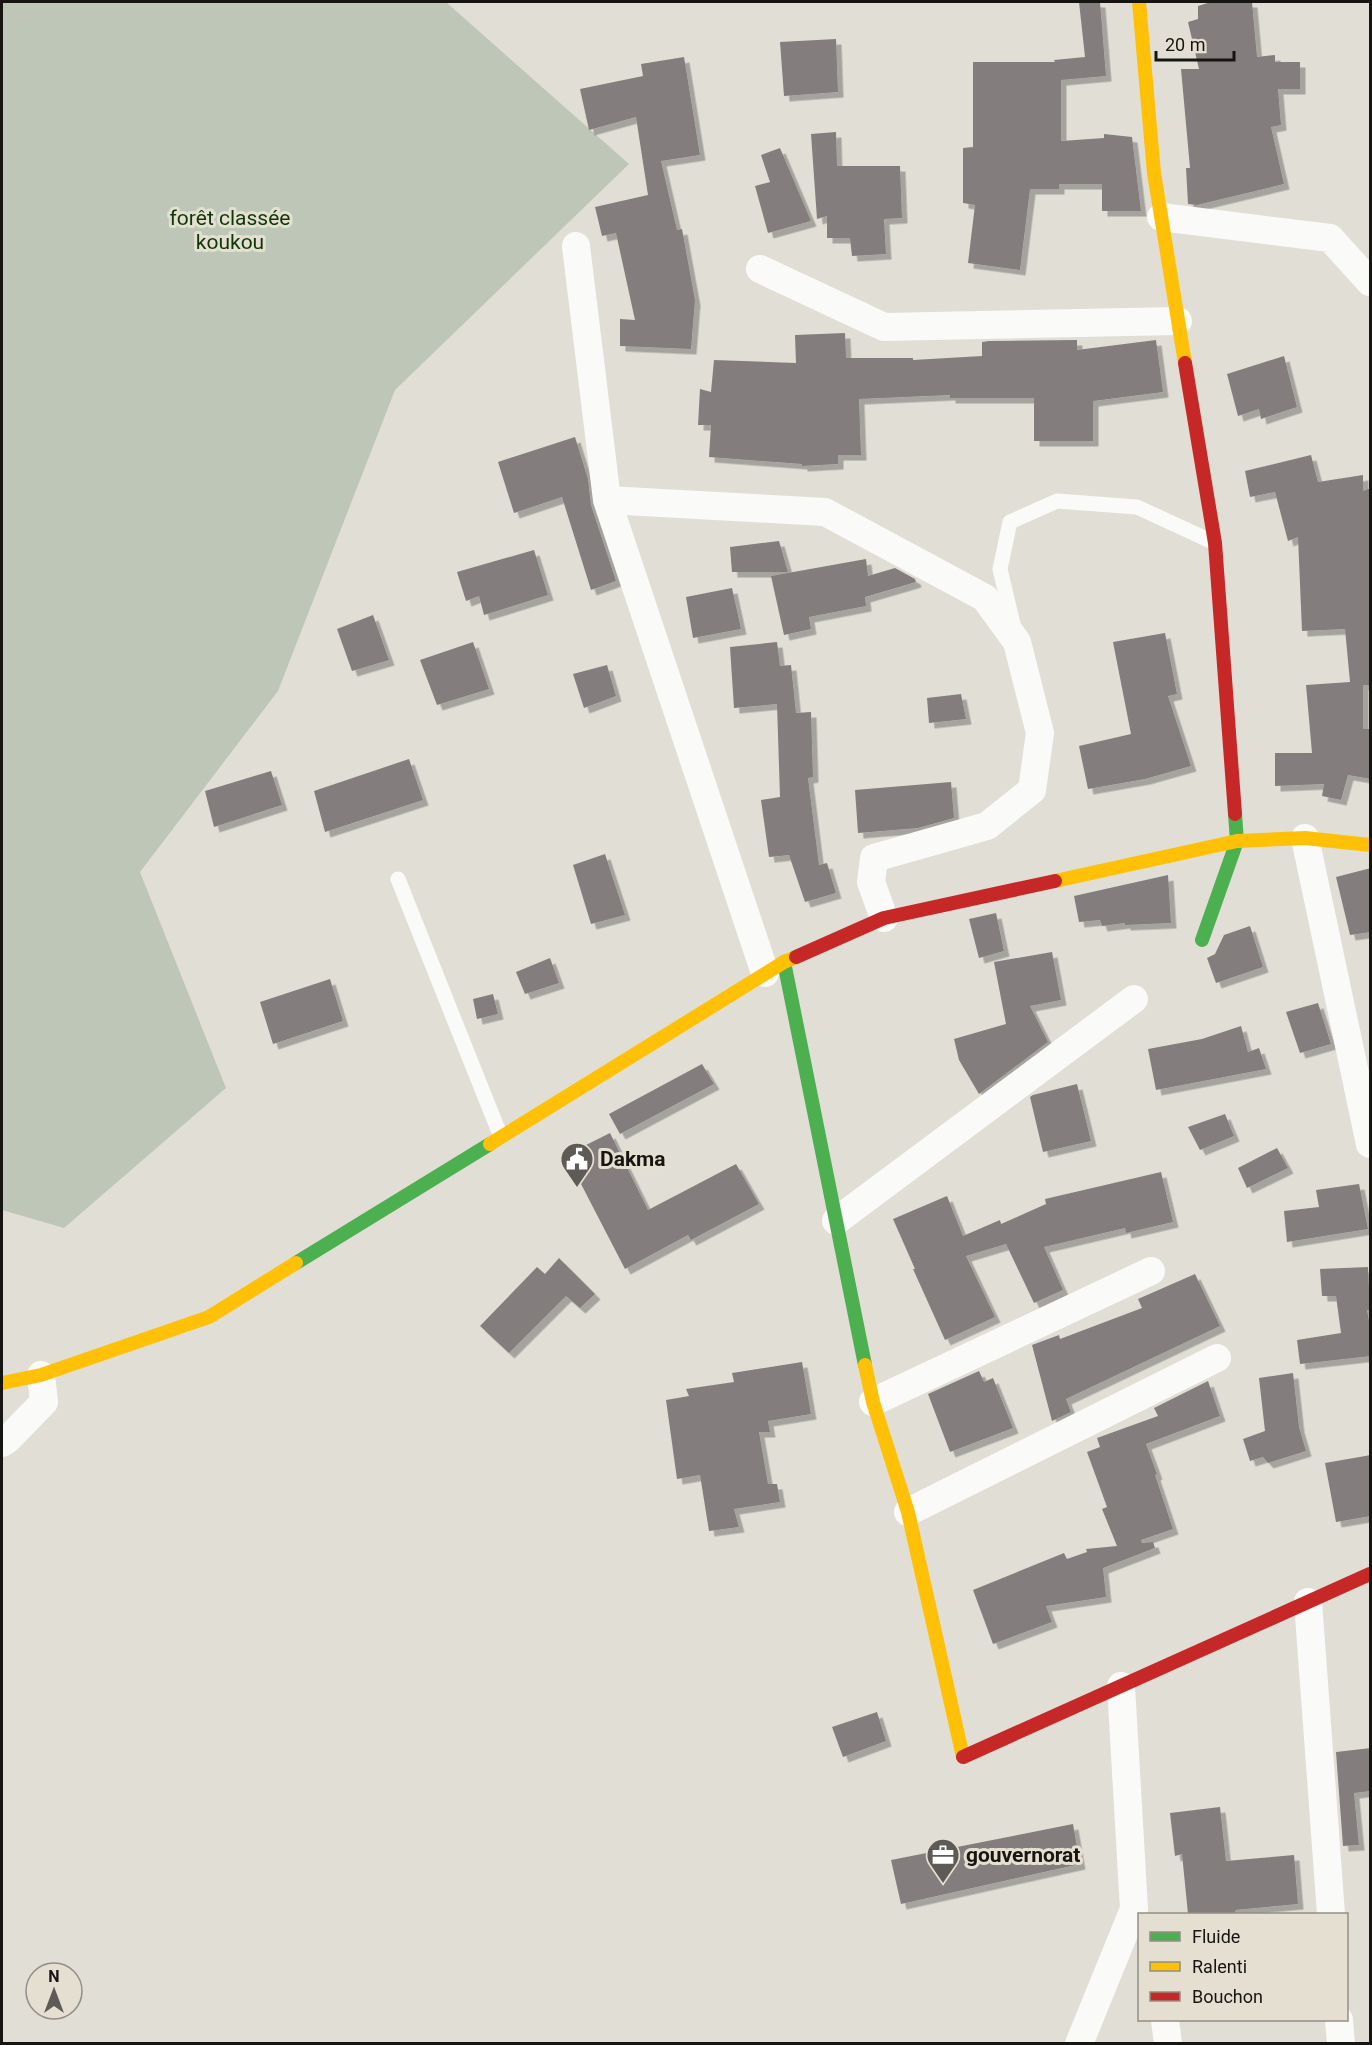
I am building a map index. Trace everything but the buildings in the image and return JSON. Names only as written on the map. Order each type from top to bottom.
[{"type":"street","points":[[1139,2],[1154,173],[1215,543],[1237,841],[1202,940]]},
{"type":"street","points":[[1161,217],[1330,238],[1371,282]]},
{"type":"street","points":[[576,246],[607,500],[774,968],[836,1221],[873,1402],[908,1512],[963,1757],[1371,1574]]},
{"type":"street","points":[[760,269],[884,327],[1178,321]]},
{"type":"street","points":[[607,500],[825,512],[985,598],[1017,642],[1040,733],[1032,790],[987,826],[874,858],[872,882],[884,918]]},
{"type":"street","points":[[1305,838],[1371,1144]]},
{"type":"street","points":[[2,1383],[41,1376],[209,1317],[774,968],[884,918],[1237,841],[1305,838],[1371,845]]},
{"type":"street","points":[[836,1221],[1134,999]]},
{"type":"street","points":[[873,1402],[1151,1271]]},
{"type":"street","points":[[908,1512],[1217,1358]]},
{"type":"street","points":[[2,1443],[44,1402],[41,1376]]},
{"type":"street","points":[[1308,1602],[1331,1913]]},
{"type":"street","points":[[1079,2043],[1137,1914],[1121,1686]]},
{"type":"street","points":[[1165,2021],[1168,2043]]},
{"type":"street","points":[[1339,2021],[1341,2043]]},
{"type":"lane","points":[[1017,642],[1000,569],[1010,522],[1057,501],[1137,507],[1215,543]]},
{"type":"lane","points":[[398,879],[501,1137]]},
{"type":"green space","name":"forêt classée koukou","points":[[2,2],[446,2],[629,164],[395,390],[278,691],[140,872],[226,1088],[64,1228],[2,1210]]},
{"type":"traffic: fast","points":[[1202,940],[1237,841],[1235,814]]},
{"type":"traffic: fast","points":[[784,962],[865,1365]]},
{"type":"traffic: fast","points":[[296,1263],[490,1144]]},
{"type":"traffic: slow","points":[[1139,2],[1154,173],[1185,363]]},
{"type":"traffic: slow","points":[[1055,881],[1237,841],[1305,838],[1370,845]]},
{"type":"traffic: slow","points":[[490,1144],[784,962],[796,957]]},
{"type":"traffic: slow","points":[[2,1383],[41,1375],[209,1317],[296,1263]]},
{"type":"traffic: slow","points":[[865,1365],[873,1402],[908,1512],[963,1757]]},
{"type":"traffic: jam","points":[[1185,363],[1215,543],[1235,814]]},
{"type":"traffic: jam","points":[[796,957],[884,918],[1055,881]]},
{"type":"traffic: jam","points":[[963,1757],[1370,1574]]},
{"type":"place","name":"Dakma","points":[[577,1188]]},
{"type":"place","name":"gouvernorat","points":[[943,1884]]}]
